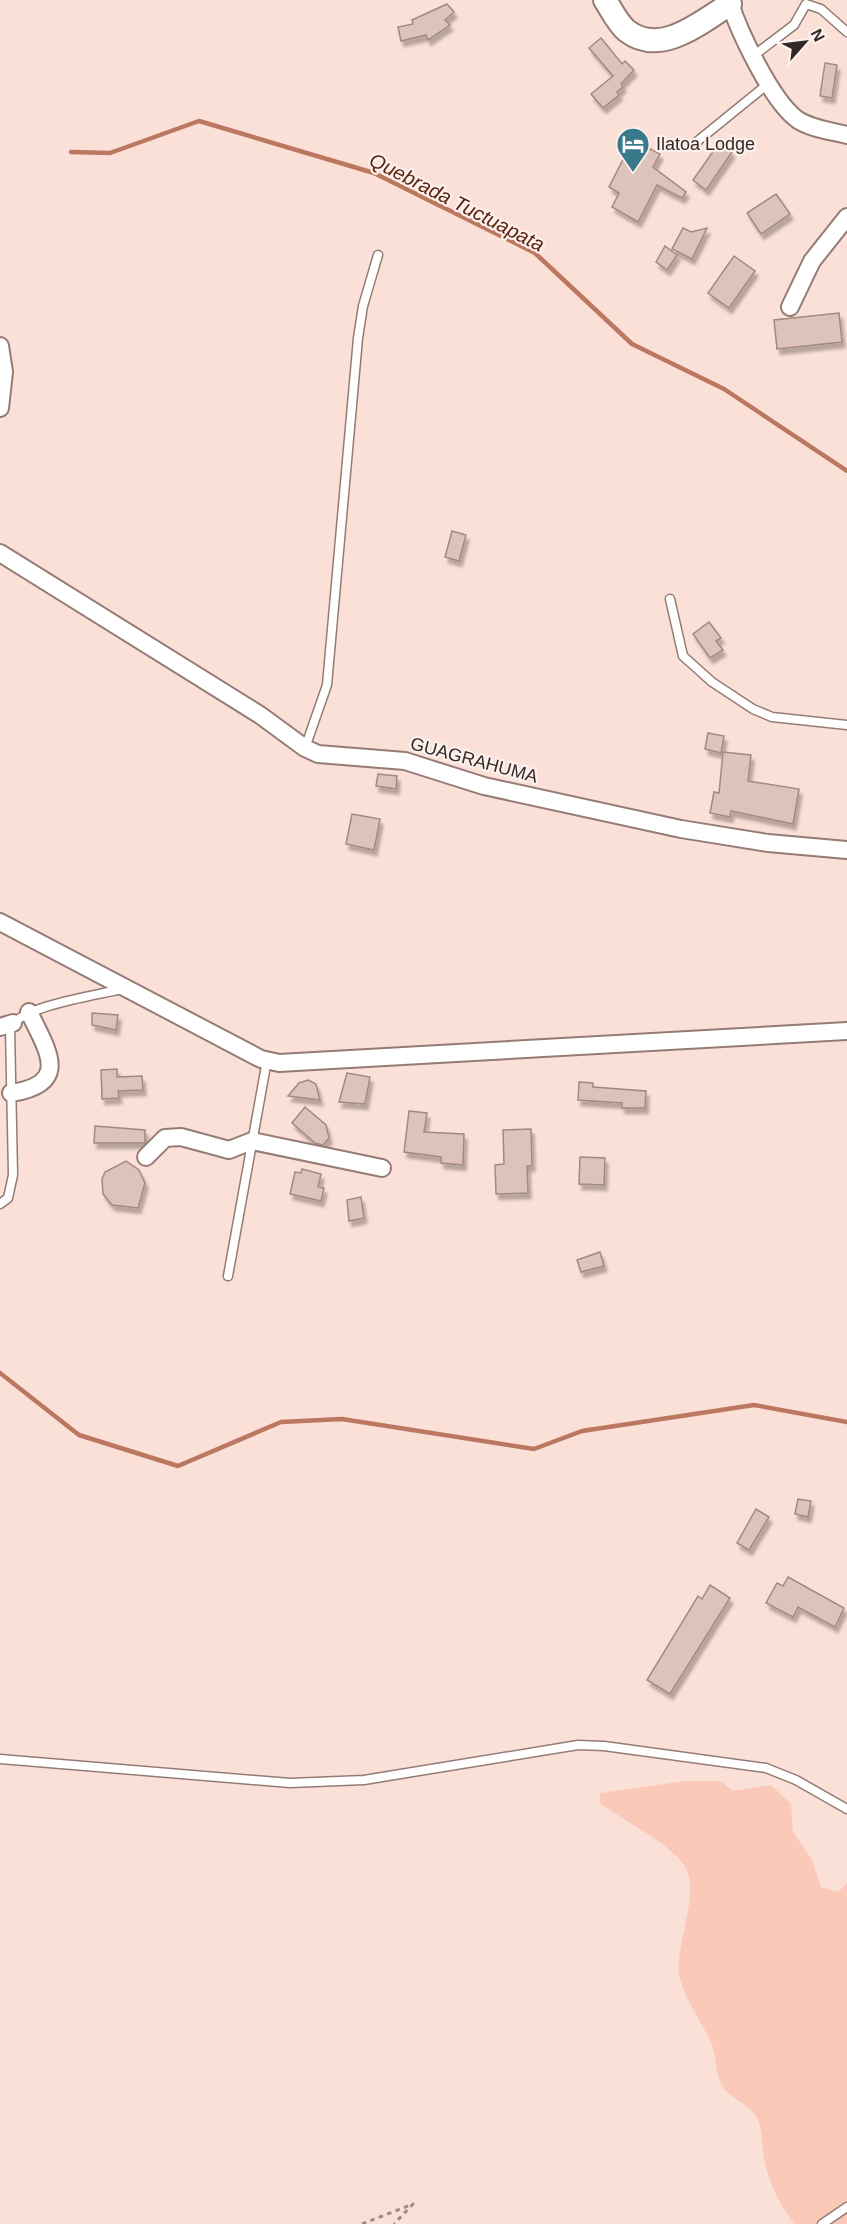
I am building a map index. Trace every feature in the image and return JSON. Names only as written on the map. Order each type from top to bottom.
[{"type":"street","points":[[605,0],[626,30],[641,38],[654,40],[673,38],[729,2],[753,56],[786,109],[798,119],[816,128],[847,135]]},
{"type":"street","points":[[790,307],[812,261],[847,217]]},
{"type":"street","points":[[0,346],[4,372],[0,408]]},
{"type":"street","name":"GUAGRAHUMA","points":[[0,553],[260,715],[304,748],[333,757],[405,760],[484,786],[646,823],[768,843],[847,850]]},
{"type":"street","points":[[0,922],[267,1060],[298,1064],[847,1031]]},
{"type":"street","points":[[11,1093],[31,1090],[43,1083],[51,1067],[51,1058],[29,1012]]},
{"type":"street","points":[[146,1157],[165,1138],[181,1137],[229,1150],[252,1141],[381,1168]]},
{"type":"lane","points":[[753,56],[794,26],[806,4],[821,9],[847,32]]},
{"type":"lane","points":[[694,144],[769,83]]},
{"type":"lane","points":[[304,748],[327,685],[358,338],[363,306],[378,255]]},
{"type":"lane","points":[[670,599],[683,656],[712,682],[753,709],[772,717],[847,725]]},
{"type":"lane","points":[[0,1204],[8,1198],[13,1175],[10,1028],[6,1025],[29,1012],[126,988]]},
{"type":"lane","points":[[228,1276],[267,1060]]},
{"type":"lane","points":[[0,1759],[290,1783],[364,1780],[578,1745],[604,1746],[766,1768],[796,1780],[847,1809]]},
{"type":"lane","points":[[822,2224],[847,2207]]},
{"type":"path","points":[[362,2224],[413,2204],[394,2224]]},
{"type":"shaded area","points":[[686,1781],[721,1781],[733,1791],[771,1785],[791,1804],[793,1831],[812,1860],[821,1887],[838,1892],[847,1883],[847,2224],[794,2224],[780,2202],[767,2172],[761,2129],[757,2118],[721,2084],[713,2048],[681,1983],[679,1961],[689,1903],[689,1876],[684,1865],[667,1848],[600,1803],[600,1793]]},
{"type":"building","points":[[447,4],[454,12],[445,20],[450,25],[428,40],[426,35],[401,41],[398,27],[413,24],[412,20]]},
{"type":"building","points":[[601,38],[622,64],[625,61],[634,70],[621,84],[623,87],[617,92],[619,95],[603,108],[591,94],[613,76],[589,48]]},
{"type":"building","points":[[825,63],[837,65],[832,98],[820,96]]},
{"type":"building","name":"Ilatoa Lodge","points":[[633,140],[660,154],[653,167],[686,192],[682,198],[657,185],[638,222],[612,207],[619,193],[609,187]]},
{"type":"building","points":[[719,143],[732,152],[706,190],[693,180]]},
{"type":"building","points":[[776,194],[790,214],[761,234],[747,213]]},
{"type":"building","points":[[683,228],[691,232],[707,228],[692,259],[672,249]]},
{"type":"building","points":[[665,246],[677,255],[667,270],[656,262]]},
{"type":"building","points":[[734,256],[755,271],[729,308],[708,293]]},
{"type":"building","points":[[839,313],[842,342],[777,349],[774,320]]},
{"type":"building","points":[[452,531],[466,535],[459,561],[445,557]]},
{"type":"building","points":[[709,622],[721,638],[716,641],[723,650],[710,658],[693,634]]},
{"type":"building","points":[[708,733],[724,736],[721,753],[705,749]]},
{"type":"building","points":[[723,752],[751,755],[748,781],[799,789],[793,824],[731,811],[730,817],[710,813],[714,792],[719,793]]},
{"type":"building","points":[[378,774],[397,776],[396,789],[376,786]]},
{"type":"building","points":[[352,814],[380,819],[374,850],[346,844]]},
{"type":"building","points":[[92,1013],[118,1015],[116,1030],[92,1025]]},
{"type":"building","points":[[117,1069],[117,1077],[142,1076],[143,1090],[118,1091],[119,1098],[102,1099],[101,1070]]},
{"type":"building","points":[[347,1073],[370,1077],[365,1104],[339,1102]]},
{"type":"building","points":[[308,1080],[316,1084],[320,1100],[288,1096],[299,1083]]},
{"type":"building","points":[[579,1082],[593,1083],[593,1087],[646,1091],[645,1108],[622,1108],[622,1103],[578,1100]]},
{"type":"building","points":[[305,1107],[326,1125],[329,1138],[323,1145],[315,1143],[292,1123]]},
{"type":"building","points":[[409,1111],[427,1113],[424,1132],[464,1134],[463,1165],[441,1163],[441,1157],[404,1152]]},
{"type":"building","points":[[95,1126],[145,1130],[145,1143],[94,1143]]},
{"type":"building","points":[[531,1129],[532,1166],[527,1166],[528,1193],[496,1194],[495,1165],[504,1164],[503,1130]]},
{"type":"building","points":[[580,1157],[605,1158],[604,1185],[579,1184]]},
{"type":"building","points":[[126,1161],[139,1170],[145,1183],[138,1208],[112,1205],[103,1194],[102,1179],[105,1172]]},
{"type":"building","points":[[302,1169],[321,1174],[318,1187],[324,1188],[321,1201],[290,1194],[295,1172],[301,1173]]},
{"type":"building","points":[[361,1197],[364,1218],[349,1221],[347,1200]]},
{"type":"building","points":[[600,1252],[604,1266],[581,1272],[577,1260]]},
{"type":"building","points":[[798,1499],[811,1501],[808,1517],[795,1514]]},
{"type":"building","points":[[756,1509],[769,1517],[749,1550],[737,1543]]},
{"type":"building","points":[[788,1577],[844,1608],[835,1627],[798,1607],[793,1617],[766,1603],[777,1583],[783,1586]]},
{"type":"building","points":[[710,1585],[730,1598],[670,1694],[647,1680],[698,1596],[702,1599]]},
{"type":"waterway","name":"Quebrada Tuctuapata","points":[[71,152],[110,153],[199,121],[374,173],[535,253],[632,344],[724,389],[847,471]]},
{"type":"waterway","points":[[0,1373],[79,1435],[178,1466],[281,1422],[342,1419],[534,1449],[582,1431],[754,1405],[847,1422]]},
{"type":"place","name":"Ilatoa Lodge","points":[[633,173]]}]
